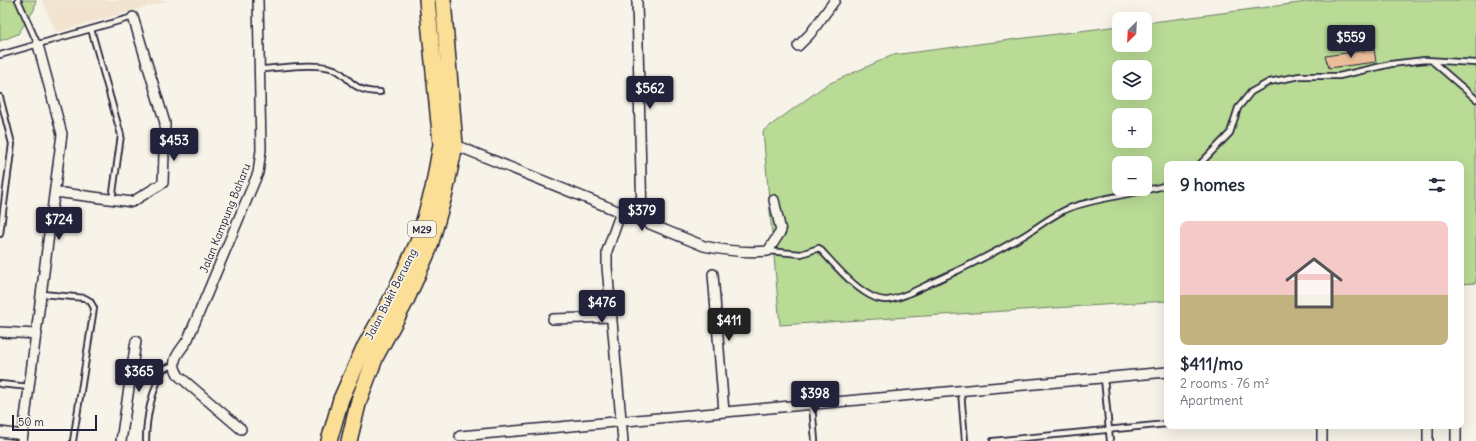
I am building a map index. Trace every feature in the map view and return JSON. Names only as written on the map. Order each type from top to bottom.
[{"type":"main road","name":"Jalan Bukit Beruang","points":[[329,441],[341,399],[363,350],[392,298],[418,242],[433,189],[441,144],[427,0]]},
{"type":"main road","name":"Jalan Bukit Beruang","points":[[349,441],[358,400],[376,356],[406,303],[429,249],[445,193],[455,145],[443,0]]},
{"type":"street","name":"Jalan Kampung Baharu","points":[[174,365],[175,358],[188,339],[258,173],[261,150],[258,0]]},
{"type":"street","points":[[637,0],[642,220]]},
{"type":"street","points":[[798,46],[810,34],[835,0]]},
{"type":"street","points":[[55,192],[132,202],[163,183],[165,123],[133,17]]},
{"type":"street","points":[[0,432],[23,438],[62,134],[38,45]]},
{"type":"street","points":[[455,145],[704,246],[726,251],[768,251],[781,231],[774,200]]},
{"type":"street","points":[[621,212],[607,251],[623,441]]},
{"type":"street","points":[[713,274],[724,412]]},
{"type":"street","points":[[553,319],[612,317]]},
{"type":"street","points":[[0,332],[37,334]]},
{"type":"street","points":[[122,441],[136,341]]},
{"type":"street","points":[[174,365],[179,376],[241,429]]},
{"type":"street","points":[[460,436],[1164,372]]},
{"type":"street","points":[[1322,429],[1322,441]]},
{"type":"street","points":[[1428,429],[1428,441]]},
{"type":"street","points":[[1456,429],[1456,441]]},
{"type":"lane","points":[[18,0],[38,45]]},
{"type":"lane","points":[[0,56],[133,17]]},
{"type":"lane","points":[[92,29],[121,135],[112,200]]},
{"type":"lane","points":[[1431,60],[1476,99]]},
{"type":"lane","points":[[1203,161],[1230,133],[1238,108],[1251,92],[1269,82],[1300,76],[1339,76],[1391,64],[1431,60],[1476,63]]},
{"type":"lane","points":[[260,69],[320,67],[334,69],[342,73],[356,86],[367,91],[380,92]]},
{"type":"lane","points":[[0,97],[12,144],[0,234]]},
{"type":"lane","points":[[768,251],[801,254],[820,248],[848,280],[866,293],[885,300],[905,295],[952,274],[1025,234],[1047,219],[1072,208],[1164,186]]},
{"type":"lane","points":[[42,294],[85,298],[90,301],[94,308],[73,441]]},
{"type":"lane","points":[[146,441],[146,422],[155,385],[162,369],[174,365]]},
{"type":"lane","points":[[1104,378],[1110,441]]},
{"type":"lane","points":[[0,384],[30,387]]},
{"type":"lane","points":[[961,391],[965,441]]},
{"type":"lane","points":[[812,404],[815,441]]},
{"type":"lane","points":[[993,441],[1164,424]]},
{"type":"shaded area","points":[[42,0],[171,0],[56,32]]},
{"type":"green space","points":[[0,0],[36,0],[34,10],[18,34],[0,41]]},
{"type":"green space","points":[[1322,0],[1476,0],[1476,283],[1464,284],[1464,161],[1164,161],[1164,301],[780,325],[763,131],[826,85],[893,55],[1112,27],[1112,52],[1152,52],[1152,22]]},
{"type":"building","points":[[1374,49],[1376,62],[1329,68],[1325,56]]}]
